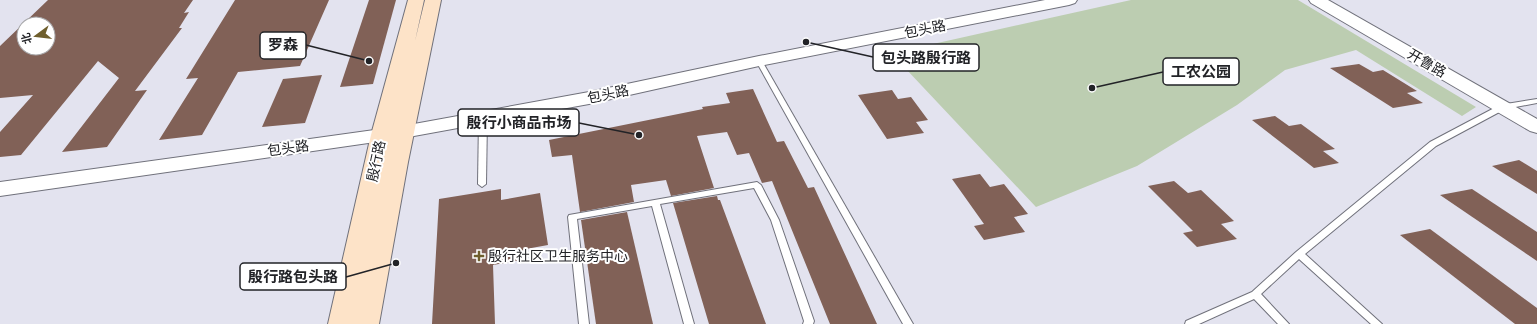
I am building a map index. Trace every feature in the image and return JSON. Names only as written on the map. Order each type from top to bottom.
[{"type":"main road","name":"殷行路","points":[[365,324],[375,266],[392,134],[416,0]]},
{"type":"main road","name":"殷行路","points":[[342,324],[392,134],[433,0]]},
{"type":"street","name":"包头路","points":[[0,189],[392,134],[483,118],[589,98],[759,61],[1069,0]]},
{"type":"street","name":"开鲁路","points":[[1317,0],[1537,127]]},
{"type":"lane","points":[[759,61],[908,324]]},
{"type":"lane","points":[[1190,324],[1255,294],[1299,254],[1433,144],[1503,107],[1537,101]]},
{"type":"lane","points":[[482,184],[483,118]]},
{"type":"lane","points":[[584,324],[572,217],[757,185],[775,220],[809,321],[808,324]]},
{"type":"lane","points":[[655,202],[689,324]]},
{"type":"lane","points":[[1299,254],[1377,324]]},
{"type":"lane","points":[[1255,294],[1284,324]]},
{"type":"green space","points":[[1131,0],[1298,0],[1476,107],[1462,116],[1356,50],[1285,70],[1237,105],[1137,166],[1036,207],[906,69],[951,60],[933,44]]},
{"type":"building","points":[[48,0],[193,0],[184,13],[189,12],[179,28],[182,28],[135,91],[147,90],[107,147],[62,152],[119,78],[98,61],[21,155],[0,157],[0,132],[33,95],[0,98],[0,46],[16,31],[16,56],[56,56],[56,16],[31,16]]},
{"type":"building","points":[[235,0],[329,0],[300,66],[238,72],[202,135],[159,140],[198,78],[186,79]]},
{"type":"building","points":[[369,0],[396,0],[373,84],[340,87]]},
{"type":"building","points":[[1359,64],[1373,72],[1383,70],[1417,91],[1407,93],[1423,103],[1393,108],[1330,68]]},
{"type":"building","points":[[322,75],[305,123],[262,127],[283,79]]},
{"type":"building","points":[[753,89],[777,142],[784,141],[808,188],[814,187],[877,324],[830,324],[772,181],[762,183],[749,153],[737,155],[727,132],[697,136],[714,188],[671,196],[666,180],[631,185],[634,202],[580,212],[572,155],[552,157],[549,140],[703,109],[702,107],[730,103],[726,93]]},
{"type":"building","points":[[892,90],[898,99],[911,97],[928,120],[916,122],[924,133],[887,139],[858,95]]},
{"type":"building","points":[[1275,116],[1289,126],[1301,124],[1335,149],[1323,151],[1339,163],[1314,168],[1252,120]]},
{"type":"building","points":[[1519,160],[1537,171],[1537,194],[1492,166]]},
{"type":"building","points":[[980,174],[990,187],[1004,184],[1028,214],[1014,217],[1025,232],[984,240],[974,226],[984,224],[952,179]]},
{"type":"building","points":[[1174,181],[1188,193],[1201,190],[1234,221],[1221,224],[1237,239],[1197,247],[1183,233],[1193,231],[1148,186]]},
{"type":"building","points":[[501,189],[501,200],[540,193],[548,245],[526,249],[527,259],[493,265],[495,324],[432,324],[439,199]]},
{"type":"building","points":[[1472,189],[1537,232],[1537,261],[1440,195]]},
{"type":"building","points":[[717,196],[718,200],[720,200],[766,324],[709,324],[673,203]]},
{"type":"building","points":[[627,212],[653,324],[596,324],[581,220]]},
{"type":"building","points":[[1430,229],[1537,308],[1537,324],[1515,324],[1400,235]]},
{"type":"place","name":"包头路殷行路","points":[[806,42]]},
{"type":"place","name":"罗森","points":[[369,61]]},
{"type":"place","name":"工农公园","points":[[1092,88]]},
{"type":"place","name":"殷行小商品市场","points":[[639,135]]},
{"type":"place","name":"殷行社区卫生服务中心","points":[[479,256]]},
{"type":"place","name":"殷行路包头路","points":[[396,263]]}]
